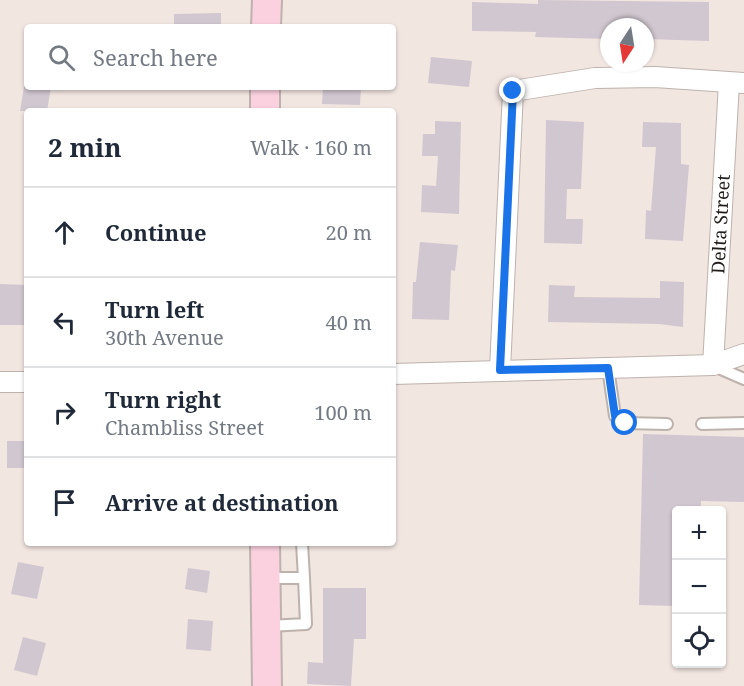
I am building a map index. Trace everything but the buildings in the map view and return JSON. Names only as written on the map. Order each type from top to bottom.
[{"type":"street","points":[[266,24],[267,0]]},
{"type":"street","points":[[500,370],[513,91],[595,78],[655,76],[736,82]]},
{"type":"street","name":"Delta Street","points":[[713,365],[736,82]]},
{"type":"street","points":[[265,90],[265,108]]},
{"type":"street","points":[[396,374],[713,365],[744,354]]},
{"type":"street","points":[[0,382],[24,382]]},
{"type":"street","points":[[265,546],[267,686]]},
{"type":"lane","points":[[713,365],[744,379]]},
{"type":"lane","points":[[608,368],[615,416],[625,423],[667,424]]},
{"type":"lane","points":[[702,424],[744,423]]},
{"type":"lane","points":[[266,626],[306,624],[302,546]]},
{"type":"lane","points":[[265,578],[304,578]]},
{"type":"route","points":[[513,91],[500,370],[608,368],[615,416],[625,423]]}]
